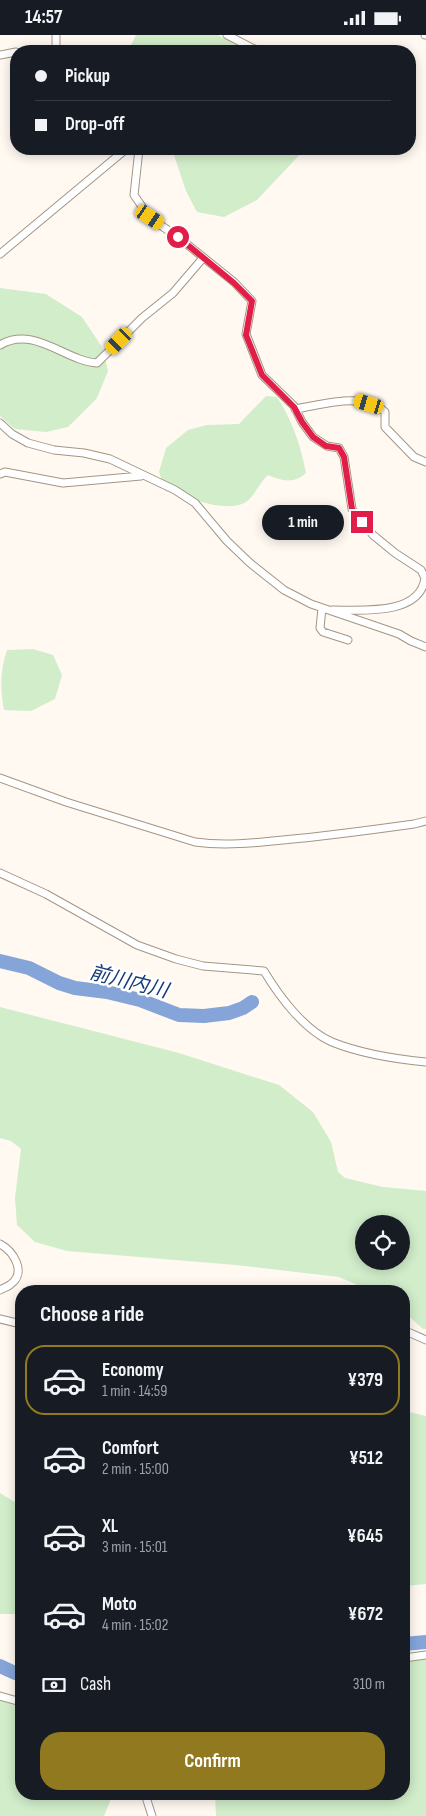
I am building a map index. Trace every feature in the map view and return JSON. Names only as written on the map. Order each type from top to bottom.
[{"type":"street","points":[[227,35],[246,45]]},
{"type":"street","points":[[0,254],[119,155]]},
{"type":"street","points":[[138,155],[134,195],[150,217],[204,258],[252,301],[246,335],[262,375],[295,409],[313,437],[326,446],[339,448],[344,457],[352,509],[372,535],[420,570],[425,578],[424,588],[416,597],[402,605],[381,610],[332,610]]},
{"type":"street","points":[[0,345],[6,341],[24,339],[49,345],[90,363],[98,363],[142,318],[173,293],[204,258]]},
{"type":"street","points":[[295,409],[359,401],[379,407],[385,412],[385,427],[414,457],[426,462]]},
{"type":"street","points":[[0,423],[12,434],[28,443],[54,450],[84,453],[110,459],[175,490],[195,503],[227,541],[250,563],[284,590],[322,608],[399,634],[426,647]]},
{"type":"street","points":[[0,473],[5,472],[63,483],[144,476]]},
{"type":"street","points":[[322,608],[320,628],[348,641]]},
{"type":"street","points":[[0,778],[66,803],[195,842],[241,844],[322,836],[426,821]]},
{"type":"street","points":[[0,873],[46,894],[137,945],[168,957],[203,966],[264,971],[286,1003],[309,1027],[331,1041],[372,1055],[426,1062]]},
{"type":"street","points":[[0,1244],[13,1254],[18,1263],[17,1276],[12,1284],[0,1290]]},
{"type":"street","points":[[0,1319],[15,1323]]},
{"type":"street","points":[[410,1333],[426,1340]]},
{"type":"street","points":[[410,1657],[426,1655]]},
{"type":"street","points":[[0,1696],[15,1700]]},
{"type":"street","points":[[148,1800],[152,1816]]},
{"type":"green space","points":[[136,35],[218,35],[236,45],[131,45]]},
{"type":"green space","points":[[174,155],[299,155],[257,200],[224,217],[197,212],[186,191]]},
{"type":"green space","points":[[0,288],[46,294],[82,317],[102,347],[108,371],[97,398],[68,427],[46,432],[15,429],[0,416]]},
{"type":"green space","points":[[266,396],[277,397],[287,415],[299,443],[306,473],[292,480],[278,479],[268,475],[249,500],[238,505],[228,506],[206,503],[166,491],[159,472],[166,448],[188,430],[207,425],[239,424]]},
{"type":"green space","points":[[33,649],[53,655],[62,675],[55,699],[31,711],[4,710],[1,680],[7,650]]},
{"type":"green space","points":[[0,1007],[179,1053],[279,1085],[313,1112],[331,1142],[338,1172],[345,1178],[383,1187],[426,1191],[426,1329],[423,1329],[410,1317],[410,1285],[357,1285],[339,1277],[236,1265],[67,1251],[35,1242],[17,1225],[15,1198],[21,1149],[11,1141],[0,1138]]},
{"type":"green space","points":[[410,1412],[426,1416],[426,1584],[410,1585]]},
{"type":"green space","points":[[0,1493],[15,1502],[15,1614],[0,1614]]},
{"type":"green space","points":[[410,1658],[426,1658],[426,1816],[216,1816],[215,1800],[410,1800]]},
{"type":"green space","points":[[0,1693],[15,1697],[15,1800],[111,1800],[104,1816],[0,1816]]},
{"type":"waterway","name":"前川内川","points":[[0,961],[29,968],[59,983],[75,988],[107,992],[140,1000],[179,1015],[204,1016],[229,1013],[243,1008],[252,1002]]},
{"type":"waterway","points":[[410,1643],[426,1642]]},
{"type":"waterway","points":[[0,1666],[15,1673]]},
{"type":"route","points":[[178,237],[234,283],[252,301],[246,335],[262,375],[294,407],[313,437],[326,446],[339,448],[344,457],[352,509],[362,522]]}]
